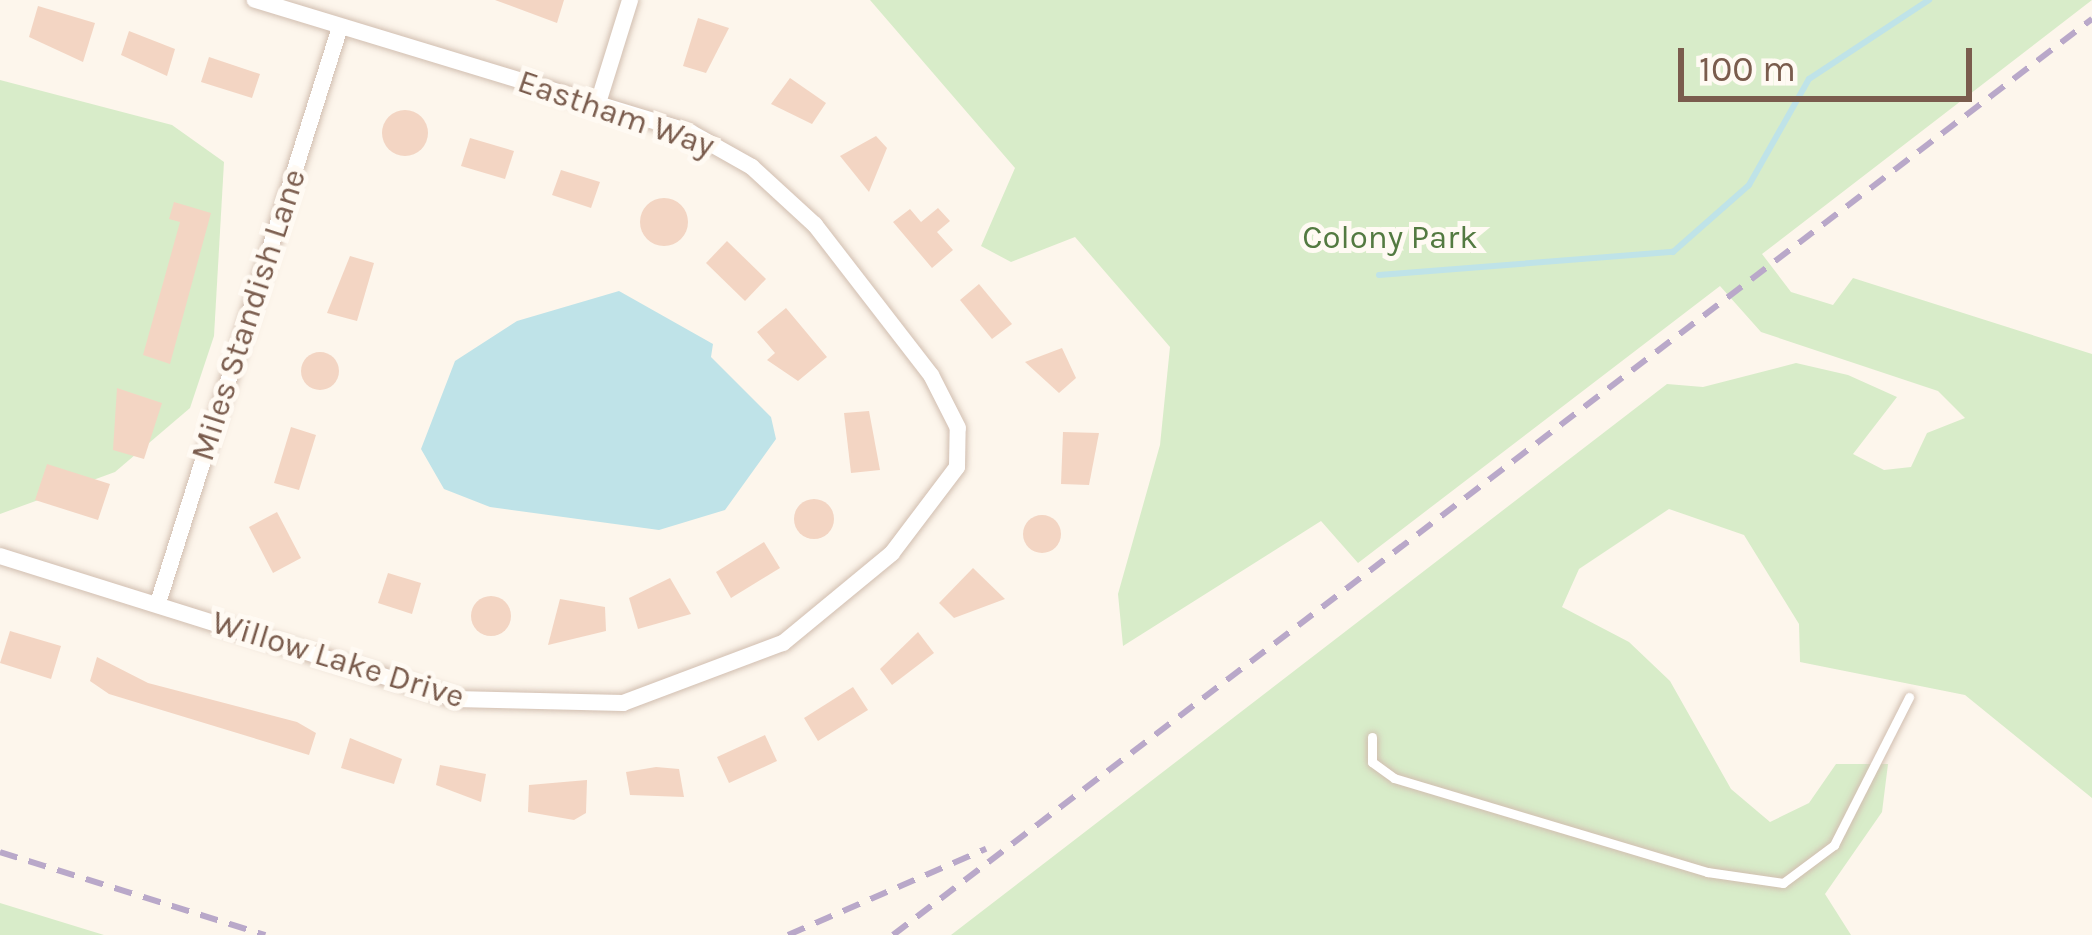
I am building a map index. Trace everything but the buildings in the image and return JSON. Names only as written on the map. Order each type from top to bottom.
[{"type":"street","name":"Eastham Way","points":[[255,0],[712,141],[784,192],[931,375],[964,448],[957,467]]},
{"type":"street","points":[[598,103],[630,0]]},
{"type":"street","name":"Miles Standish Lane","points":[[158,603],[340,27]]},
{"type":"street","name":"Willow Lake Drive","points":[[0,556],[455,699],[623,703],[720,674],[800,632],[892,553],[957,467]]},
{"type":"lane","points":[[1372,736],[1372,762],[1394,778],[1707,872],[1783,883],[1845,828],[1909,697]]},
{"type":"green space","name":"Colony Park","points":[[870,0],[2092,0],[1762,254],[1791,292],[1833,305],[1853,278],[2092,354],[2092,798],[1965,695],[1800,662],[1799,624],[1744,535],[1669,509],[1579,569],[1562,607],[1629,642],[1670,681],[1731,789],[1770,822],[1809,803],[1836,764],[1888,764],[1882,812],[1825,894],[1851,935],[951,935],[1667,384],[1703,387],[1796,363],[1848,375],[1897,397],[1853,454],[1884,470],[1911,467],[1927,433],[1965,418],[1938,391],[1761,332],[1720,286],[1358,563],[1321,521],[1123,646],[1118,594],[1160,445],[1170,347],[1075,237],[1011,262],[981,246],[1015,168]]},
{"type":"green space","points":[[0,80],[172,125],[224,162],[214,336],[190,408],[115,472],[0,514]]},
{"type":"green space","points":[[0,903],[104,935],[0,935]]},
{"type":"water","points":[[619,291],[713,344],[711,357],[771,417],[776,439],[725,510],[659,530],[490,507],[444,489],[421,449],[455,361],[517,321]]},
{"type":"waterway","points":[[1379,275],[1673,252],[1749,185],[1809,79],[1929,0]]},
{"type":"railway","points":[[893,935],[2092,19]]},
{"type":"railway","points":[[788,935],[986,849]]},
{"type":"railway","points":[[0,852],[265,935]]}]
